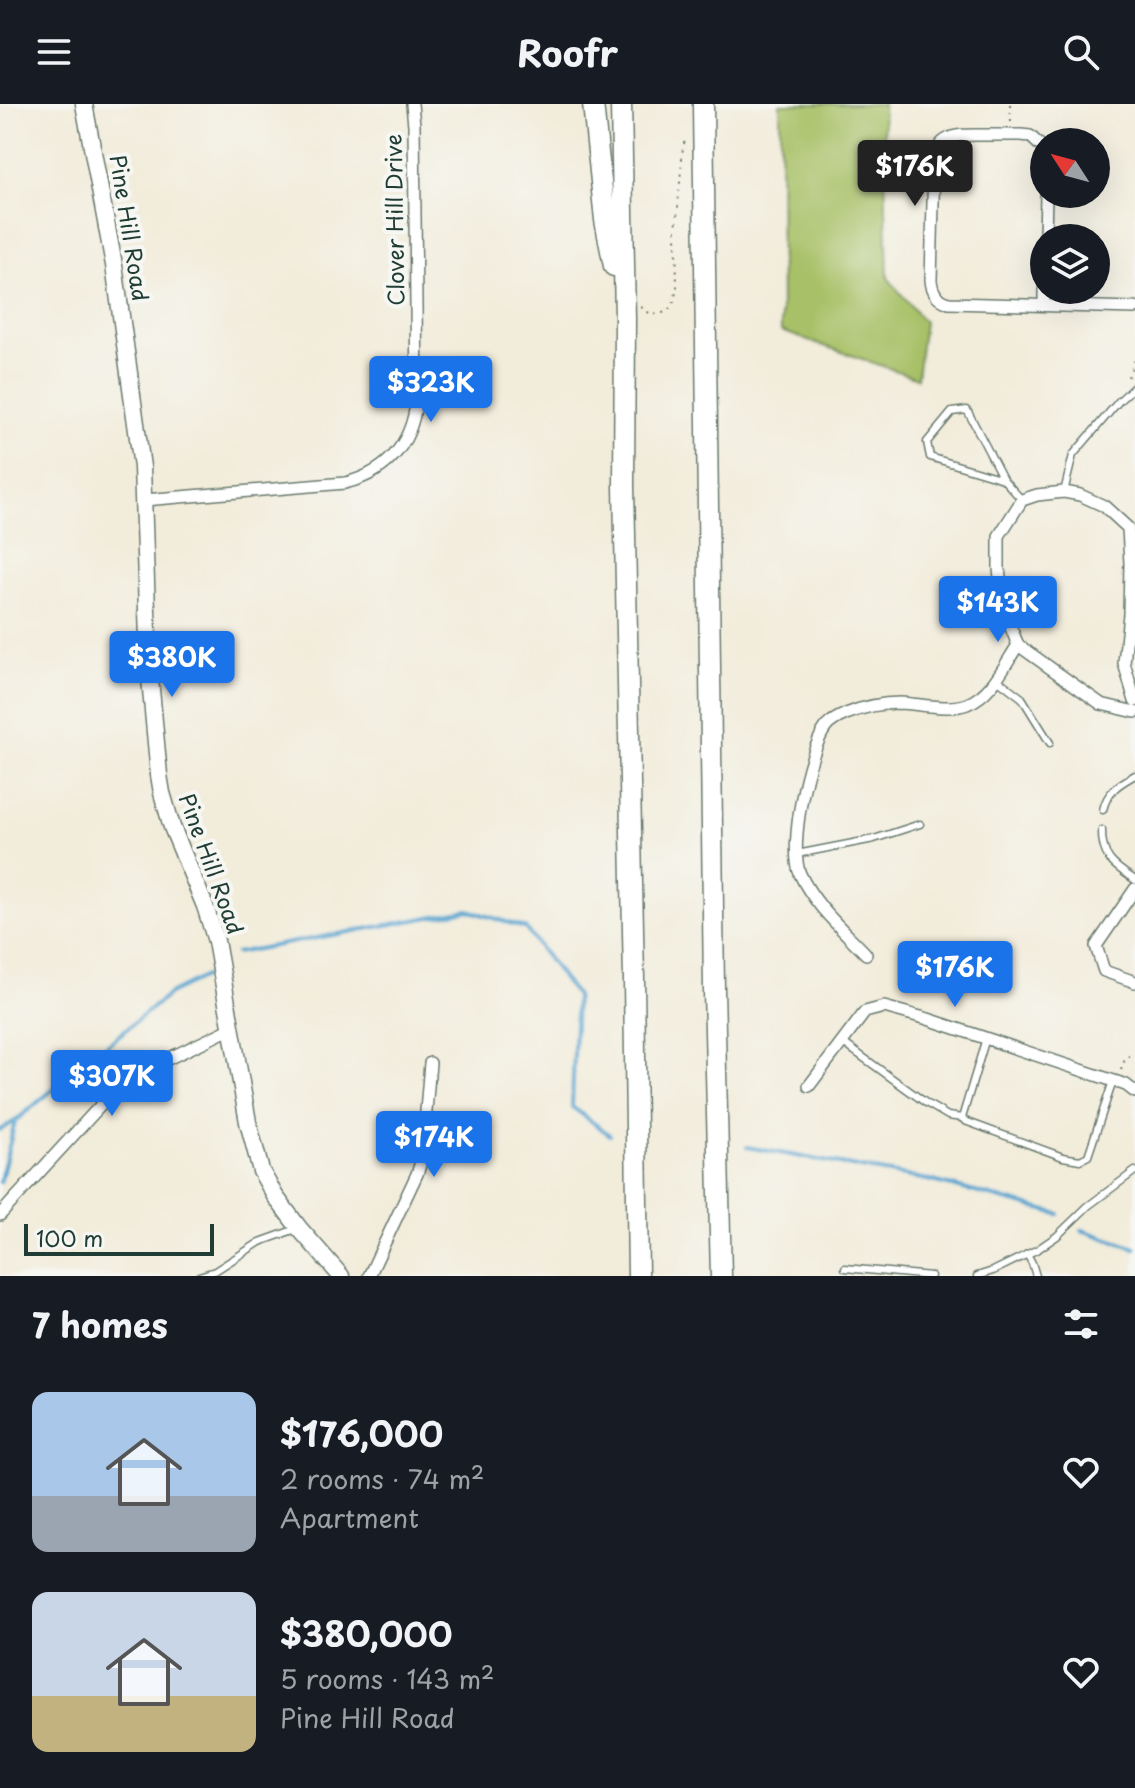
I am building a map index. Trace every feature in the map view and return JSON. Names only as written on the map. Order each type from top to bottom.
[{"type":"highway","points":[[593,104],[605,220],[625,319]]},
{"type":"highway","points":[[621,104],[624,486],[638,1276]]},
{"type":"highway","points":[[703,104],[714,990],[721,1276]]},
{"type":"highway","points":[[705,242],[712,104]]},
{"type":"street","name":"Pine Hill Road","points":[[84,104],[114,265],[139,444],[144,500],[149,668],[159,775],[166,810],[211,923],[220,958],[252,1142],[261,1171],[299,1228],[341,1276]]},
{"type":"street","name":"Clover Hill Drive","points":[[144,500],[345,483],[379,469],[404,442],[413,422],[417,392],[412,104]]},
{"type":"street","points":[[1030,136],[958,135],[947,139],[936,150],[932,287],[938,297],[949,303],[1135,308]]},
{"type":"street","points":[[1135,701],[1124,663],[1132,607],[1128,528],[1104,506],[1080,495],[1064,492],[1022,500],[999,536],[1003,609],[1018,645],[1101,704],[1135,712]]},
{"type":"street","points":[[866,954],[818,902],[799,872],[797,854],[801,804],[815,744],[828,723],[866,707],[896,703],[965,705],[987,692],[1018,645]]},
{"type":"street","points":[[1135,889],[1096,946],[1104,971],[1135,982]]},
{"type":"street","points":[[809,1086],[865,1012],[884,1007],[1115,1081],[1135,1092]]},
{"type":"street","points":[[0,1215],[124,1080],[232,1028]]},
{"type":"street","points":[[369,1276],[422,1159],[430,1063]]},
{"type":"lane","points":[[1064,492],[1073,455],[1135,386]]},
{"type":"lane","points":[[1003,479],[930,457],[927,442],[952,412],[967,410],[1003,479],[1022,500]]},
{"type":"lane","points":[[996,678],[1022,698],[1050,743]]},
{"type":"lane","points":[[1103,810],[1109,792],[1135,775]]},
{"type":"lane","points":[[797,854],[874,839],[920,824]]},
{"type":"lane","points":[[1102,830],[1101,844],[1111,863],[1135,880]]},
{"type":"lane","points":[[962,1118],[986,1038]]},
{"type":"lane","points":[[842,1042],[948,1116],[962,1118],[1063,1157],[1084,1159],[1090,1152],[1115,1081]]},
{"type":"lane","points":[[977,1276],[1027,1254],[1057,1236],[1088,1206],[1135,1171]]},
{"type":"lane","points":[[199,1276],[215,1271],[260,1242],[299,1228]]},
{"type":"lane","points":[[1027,1254],[1036,1276]]},
{"type":"lane","points":[[845,1268],[931,1276]]},
{"type":"path","points":[[1010,104],[1012,135]]},
{"type":"path","points":[[624,283],[637,304],[652,315],[667,312],[674,302],[677,287],[676,230],[683,146],[688,132]]},
{"type":"path","points":[[1115,1081],[1125,1059],[1135,1053]]},
{"type":"green space","points":[[780,104],[883,104],[888,278],[924,322],[917,378],[781,331]]},
{"type":"waterway","points":[[236,953],[468,910],[525,928],[576,996],[572,1107],[610,1135]]},
{"type":"waterway","points":[[0,1130],[169,994],[205,976]]},
{"type":"waterway","points":[[0,1182],[15,1122]]},
{"type":"waterway","points":[[747,1147],[933,1181],[1059,1214]]},
{"type":"waterway","points":[[1082,1230],[1135,1248]]}]
